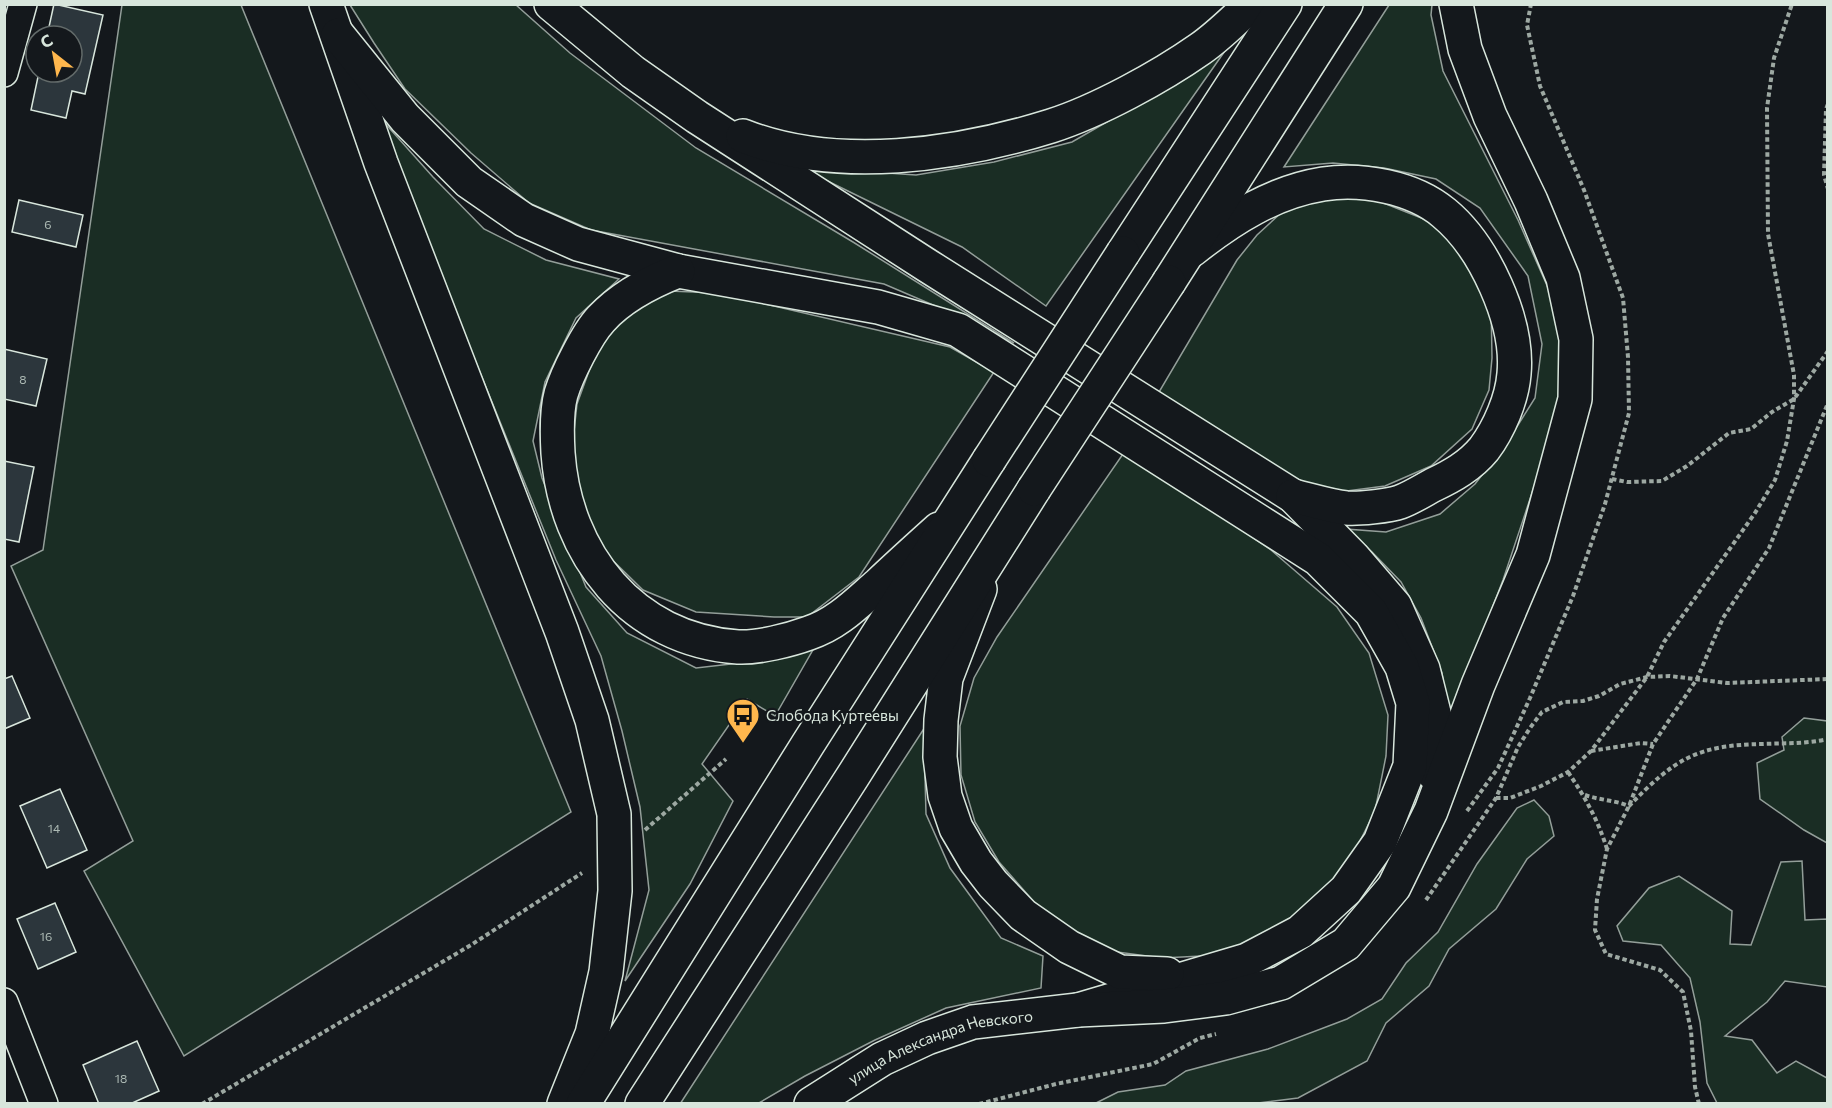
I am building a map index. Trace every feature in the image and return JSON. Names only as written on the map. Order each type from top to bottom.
[{"type":"main road","points":[[326,4],[385,174],[562,632],[592,720],[614,814],[615,891],[606,972],[592,1034],[564,1104]]},
{"type":"main road","points":[[551,4],[633,72],[697,117],[1293,496],[1353,558],[1395,606],[1423,669],[1438,729],[1431,811]]},
{"type":"main road","points":[[697,117],[752,139],[799,151],[840,156],[896,156],[964,149],[1053,126],[1096,108],[1153,78],[1201,48],[1252,4]]},
{"type":"main road","points":[[583,1104],[989,460],[1285,4]]},
{"type":"main road","points":[[642,1104],[853,776],[997,545],[1347,4]]},
{"type":"main road","points":[[1078,1010],[1164,1006],[1226,998],[1281,983],[1346,944],[1394,887],[1431,811],[1478,685],[1533,555],[1575,399],[1576,339],[1563,278],[1490,116],[1465,50],[1456,4]]},
{"type":"main road","points":[[338,35],[405,118],[469,182],[524,220],[578,244],[678,272],[878,307],[958,330],[1318,559],[1371,612],[1402,667],[1413,703],[1410,766],[1380,842],[1346,890],[1300,932],[1246,960],[1078,1010]]},
{"type":"main road","points":[[1186,255],[1223,225],[1252,207],[1323,184],[1358,182],[1414,195],[1443,212],[1467,236],[1487,265],[1504,305],[1513,349],[1514,374],[1504,414],[1484,448],[1459,472],[1399,502],[1348,508],[1293,496]]},
{"type":"main road","points":[[678,272],[650,282],[600,319],[578,355],[560,395],[557,434],[560,476],[568,510],[591,562],[618,595],[658,624],[700,641],[740,647],[776,642],[810,633],[840,619],[952,518]]},
{"type":"main road","points":[[997,545],[946,678],[941,720],[940,757],[945,796],[956,828],[976,862],[1023,915],[1069,948],[1120,972],[1165,975],[1246,960]]},
{"type":"main road","name":"улица Александра Невского","points":[[811,1104],[882,1059],[927,1038],[973,1022],[1078,1010]]},
{"type":"street","points":[[4,73],[23,4]]},
{"type":"street","points":[[4,1002],[44,1104]]},
{"type":"path","points":[[1792,4],[1774,58],[1767,108],[1768,234],[1794,375],[1794,399],[1787,441],[1775,480],[1755,513],[1664,642],[1647,676],[1592,750],[1568,772],[1542,786],[1510,798],[1496,798],[1518,747],[1530,728],[1542,712],[1563,702],[1599,696],[1620,684],[1647,676],[1727,683],[1827,679]]},
{"type":"path","points":[[1827,104],[1824,175],[1827,189]]},
{"type":"path","points":[[1612,479],[1627,482],[1662,481],[1687,466],[1729,433],[1751,429],[1772,412],[1794,399],[1827,351]]},
{"type":"path","points":[[1699,1104],[1695,1087],[1691,1031],[1683,992],[1660,970],[1606,954],[1595,930],[1598,888],[1607,849],[1629,806],[1653,744],[1697,679],[1723,618],[1769,548],[1827,403]]},
{"type":"path","points":[[1629,806],[1677,762],[1696,753],[1720,746],[1792,745],[1827,740]]},
{"type":"path","points":[[1592,750],[1641,743],[1653,744]]},
{"type":"path","points":[[202,1104],[471,945],[614,852],[643,832],[726,759]]},
{"type":"path","points":[[1568,772],[1585,795],[1600,824],[1607,849]]},
{"type":"path","points":[[1585,795],[1629,806]]},
{"type":"green space","points":[[122,5],[241,5],[571,812],[184,1056],[84,871],[133,841],[11,566],[43,550]]},
{"type":"green space","points":[[350,5],[516,5],[570,53],[696,148],[853,242],[1014,343],[975,323],[884,284],[591,230],[529,203],[471,153],[405,89]]},
{"type":"green space","points":[[1389,5],[1432,5],[1431,15],[1443,71],[1518,220],[1549,290],[1563,347],[1562,411],[1503,580],[1449,720],[1442,673],[1421,618],[1401,582],[1372,552],[1345,529],[1386,532],[1440,514],[1475,484],[1504,447],[1535,398],[1542,344],[1528,276],[1480,208],[1436,179],[1384,168],[1333,163],[1284,167]]},
{"type":"green space","points":[[1227,48],[1046,306],[962,247],[799,167],[916,175],[994,162],[1072,142],[1145,100]]},
{"type":"green space","points":[[374,111],[433,177],[484,229],[546,260],[619,279],[576,318],[545,382],[533,441],[542,478],[586,587],[627,633],[696,668],[757,661],[818,641],[775,716],[747,699],[702,764],[733,801],[690,884],[625,981],[649,890],[640,807],[601,656],[556,560]]},
{"type":"green space","points":[[1322,195],[1376,200],[1439,225],[1491,301],[1492,358],[1489,390],[1472,429],[1431,466],[1385,486],[1339,492],[1297,482],[1159,392],[1237,260],[1257,235],[1282,212]]},
{"type":"green space","points":[[669,291],[718,293],[950,347],[994,372],[859,577],[807,617],[696,612],[643,590],[600,548],[580,500],[572,450],[577,404],[597,349],[629,313]]},
{"type":"green space","points":[[1125,451],[1271,550],[1337,607],[1369,653],[1388,715],[1386,756],[1375,811],[1338,879],[1296,921],[1245,945],[1202,956],[1162,958],[1117,952],[1076,933],[1035,903],[999,862],[975,822],[961,775],[960,726],[974,678],[997,637]]},
{"type":"green space","points":[[1804,718],[1827,721],[1827,843],[1760,799],[1757,763],[1784,750],[1782,737]]},
{"type":"green space","points":[[927,724],[926,814],[950,868],[1001,938],[1043,956],[1041,988],[946,1008],[875,1040],[759,1103],[680,1104]]},
{"type":"green space","points":[[1534,800],[1549,816],[1554,836],[1527,859],[1496,909],[1449,949],[1429,986],[1386,1023],[1367,1061],[1298,1098],[1250,1104],[1096,1103],[1118,1092],[1165,1085],[1186,1071],[1268,1049],[1347,1019],[1382,999],[1406,963],[1438,932],[1477,864],[1517,808]]},
{"type":"green space","points":[[1802,861],[1805,920],[1827,919],[1827,987],[1785,981],[1767,1002],[1725,1036],[1752,1040],[1777,1073],[1796,1061],[1827,1078],[1827,1103],[1717,1103],[1707,1083],[1700,1022],[1690,978],[1661,945],[1623,941],[1617,926],[1649,888],[1679,876],[1732,911],[1730,944],[1751,945],[1781,862]]},
{"type":"building","points":[[54,4],[103,15],[85,94],[72,91],[66,118],[31,110],[36,84],[84,84],[84,24],[50,24]]},
{"type":"building","points":[[19,200],[83,215],[76,247],[12,232]]},
{"type":"building","points":[[4,349],[47,359],[36,406],[4,399]]},
{"type":"building","points":[[4,461],[34,467],[19,542],[4,539]]},
{"type":"building","points":[[12,676],[30,718],[4,729],[4,679]]},
{"type":"building","points":[[60,789],[87,850],[47,868],[20,806]]},
{"type":"building","points":[[55,903],[76,952],[38,969],[17,919]]},
{"type":"building","points":[[137,1041],[159,1091],[130,1104],[99,1104],[83,1065]]},
{"type":"place","name":"Слобода Куртеевы","points":[[743,744]]}]
